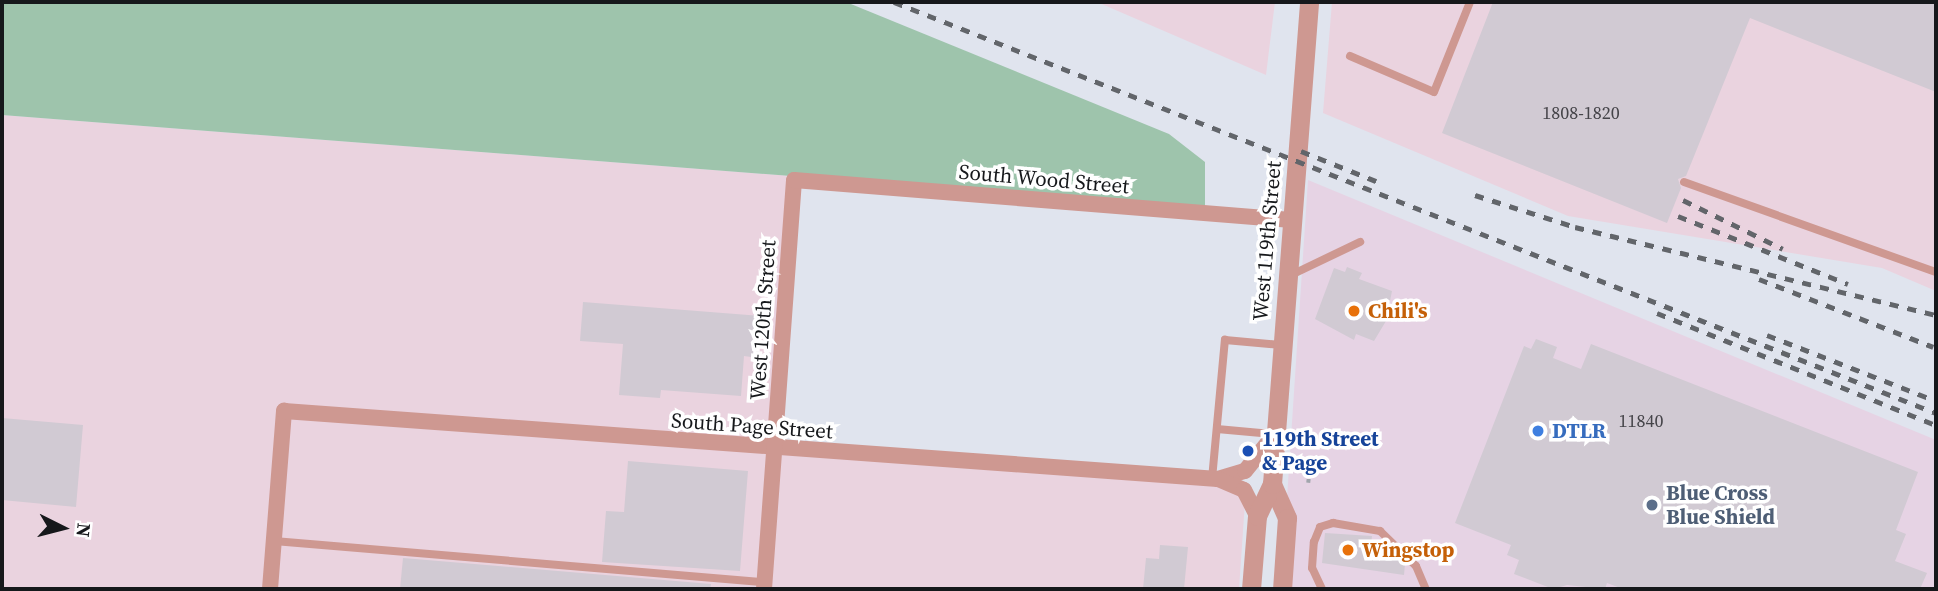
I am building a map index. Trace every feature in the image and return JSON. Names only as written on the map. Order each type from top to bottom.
[{"type":"street","name":"West 119th Street","points":[[1251,589],[1257,516],[1272,484],[1309,2]]},
{"type":"street","name":"South Wood Street","points":[[794,180],[1291,220]]},
{"type":"street","name":"West 120th Street","points":[[764,585],[794,180]]},
{"type":"street","name":"South Page Street","points":[[274,541],[284,411],[774,449],[1215,479],[1244,490],[1257,516]]},
{"type":"street","name":"South Page Street","points":[[1215,479],[1245,471],[1274,435]]},
{"type":"street","name":"West 119th Street","points":[[1272,484],[1287,518],[1282,589]]},
{"type":"street","points":[[270,589],[274,541]]},
{"type":"lane","points":[[1350,56],[1434,92],[1470,2]]},
{"type":"lane","points":[[1684,182],[1936,272]]},
{"type":"lane","points":[[1287,278],[1360,242]]},
{"type":"lane","points":[[1215,479],[1225,340],[1282,345]]},
{"type":"lane","points":[[1217,429],[1274,435]]},
{"type":"lane","points":[[1322,589],[1312,568],[1314,542],[1320,527],[1333,523],[1380,531],[1416,566],[1426,589]]},
{"type":"lane","points":[[274,541],[764,585]]},
{"type":"path","points":[[1308,483],[1309,474]]},
{"type":"shaded area","points":[[1097,2],[1275,2],[1266,75]]},
{"type":"shaded area","points":[[1332,2],[1936,2],[1936,291],[1882,268],[1568,216],[1323,113]]},
{"type":"shaded area","points":[[2,115],[791,176],[769,452],[1246,487],[1239,589],[2,589]]},
{"type":"shaded area","points":[[1308,180],[1936,440],[1936,589],[1281,589]]},
{"type":"green space","points":[[2,2],[846,2],[1169,134],[1205,162],[1205,208],[2,115]]},
{"type":"building","points":[[1493,2],[1936,2],[1936,92],[1750,18],[1686,176],[1678,179],[1681,188],[1667,223],[1442,133]]},
{"type":"building","name":"Chili's","points":[[1347,267],[1362,273],[1359,279],[1392,291],[1386,321],[1374,341],[1356,334],[1354,340],[1315,319],[1334,268],[1345,272]]},
{"type":"building","points":[[583,302],[761,316],[758,358],[744,356],[741,396],[661,390],[660,398],[619,395],[623,344],[580,341]]},
{"type":"building","points":[[1536,339],[1557,347],[1553,358],[1581,369],[1591,344],[1918,472],[1896,530],[1906,534],[1895,561],[1927,573],[1920,589],[1623,589],[1607,583],[1605,589],[1567,585],[1553,589],[1514,574],[1519,560],[1507,555],[1511,545],[1455,523],[1524,346],[1531,349]]},
{"type":"building","points":[[2,418],[83,425],[76,507],[2,500]]},
{"type":"building","points":[[628,461],[748,471],[740,571],[602,562],[606,511],[624,512]]},
{"type":"building","points":[[1325,533],[1372,536],[1371,544],[1385,545],[1405,564],[1404,575],[1322,563]]},
{"type":"building","points":[[1160,545],[1188,547],[1184,589],[1143,589],[1146,558],[1159,559]]},
{"type":"building","points":[[403,558],[711,584],[710,589],[400,589]]},
{"type":"railway","points":[[894,2],[1936,413]]},
{"type":"railway","points":[[1301,151],[1376,181]]},
{"type":"railway","points":[[1475,195],[1575,227],[1936,315]]},
{"type":"railway","points":[[1683,200],[1783,249]]},
{"type":"railway","points":[[1678,216],[1848,284]]},
{"type":"railway","points":[[1759,279],[1933,347]]},
{"type":"railway","points":[[1657,313],[1936,425]]},
{"type":"railway","points":[[1767,335],[1936,401]]},
{"type":"place","name":"Chili's","points":[[1354,311]]},
{"type":"place","name":"DTLR","points":[[1538,431]]},
{"type":"place","name":"119th Street & Page","points":[[1248,451]]},
{"type":"place","name":"Blue Cross Blue Shield","points":[[1652,505]]},
{"type":"place","name":"Wingstop","points":[[1348,550]]}]
